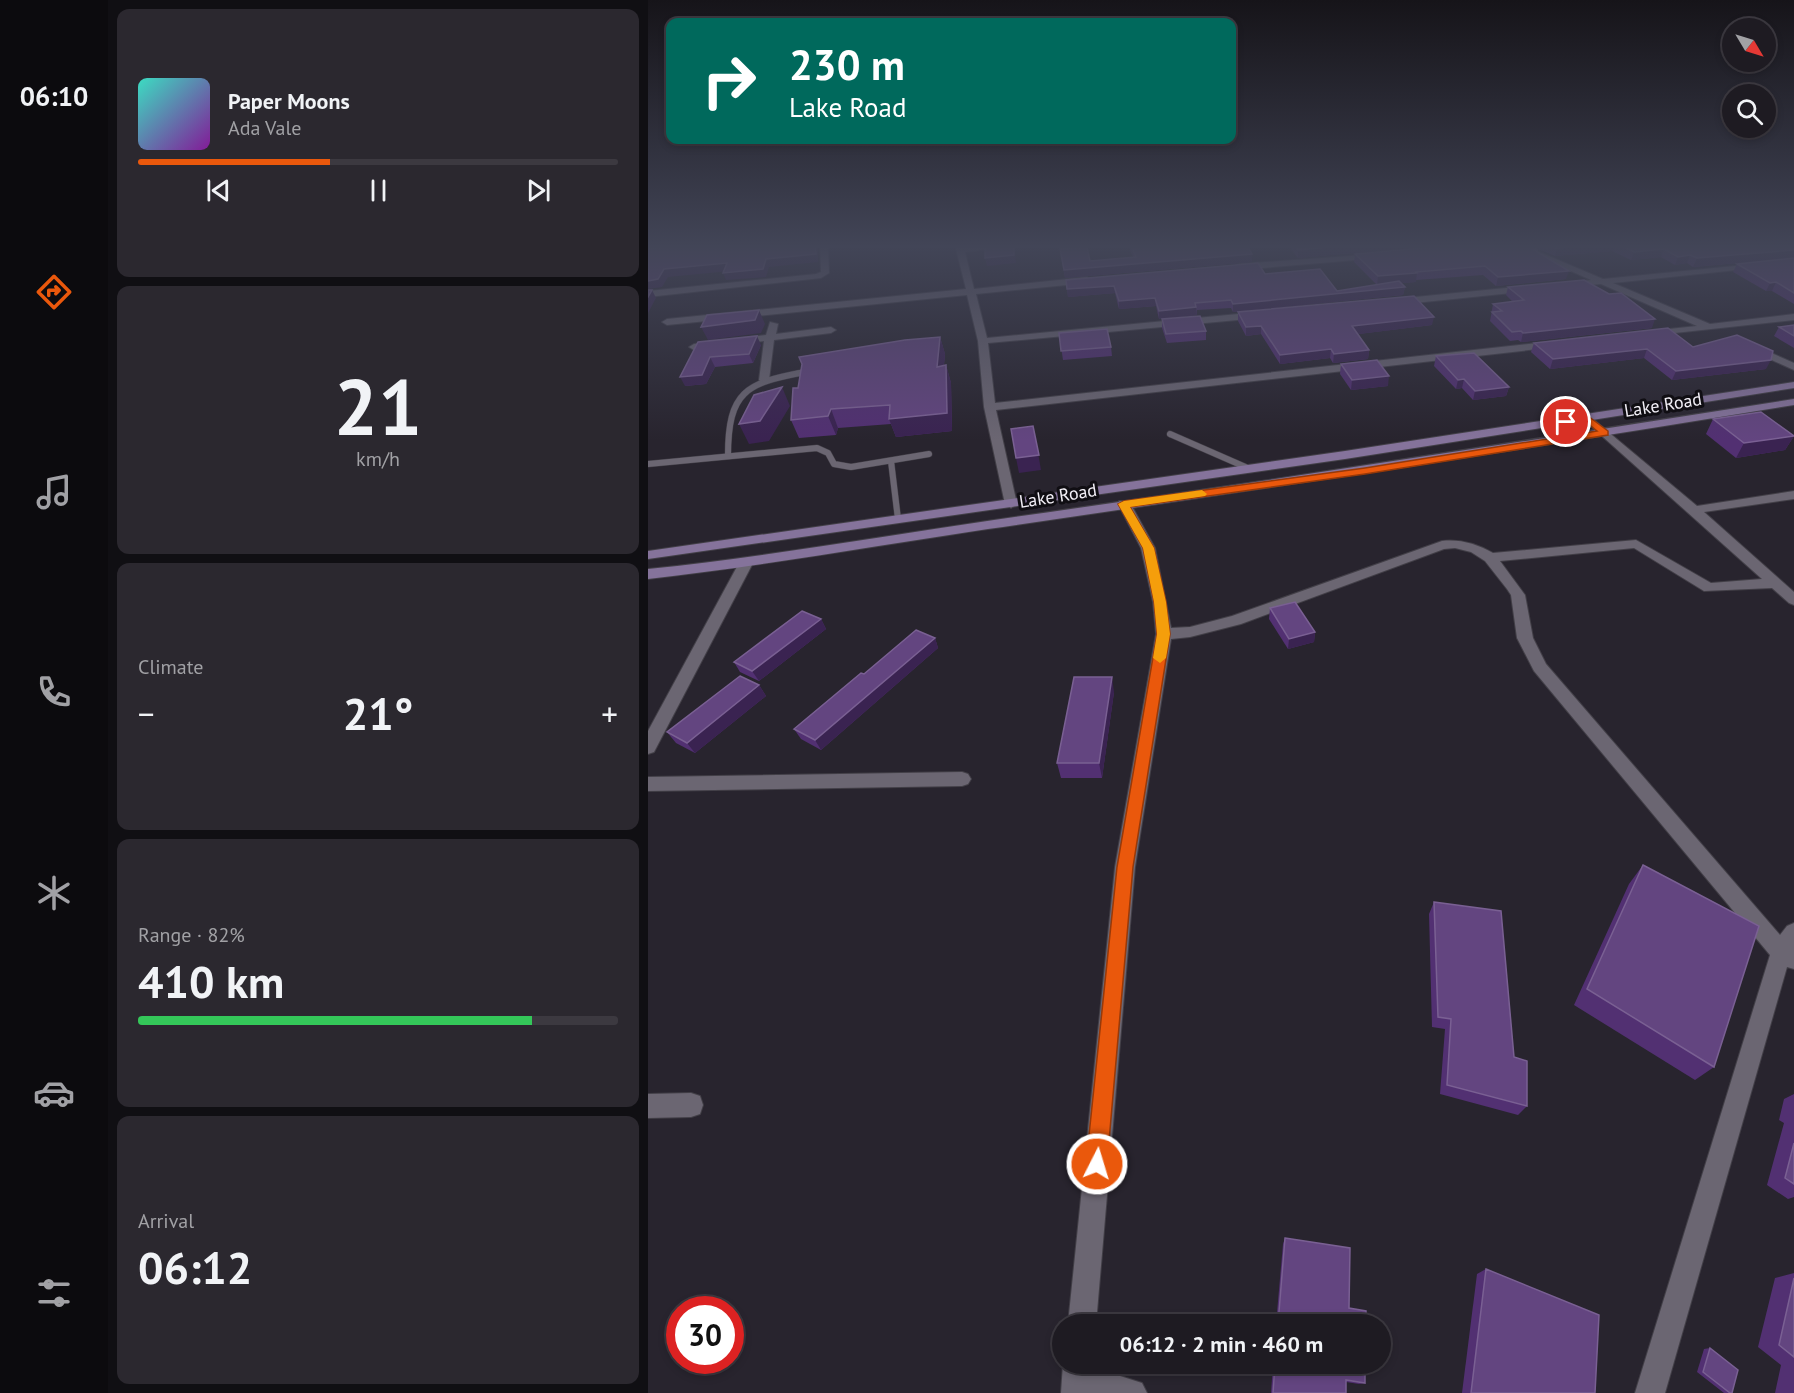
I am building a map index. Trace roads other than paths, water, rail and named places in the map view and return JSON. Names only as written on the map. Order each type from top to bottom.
[{"type":"main road","name":"Lake Road","points":[[648,555],[1250,469],[1794,385]]},
{"type":"main road","name":"Lake Road","points":[[648,574],[746,563],[1124,504],[1365,471],[1794,402]]},
{"type":"street","points":[[667,322],[784,310]]},
{"type":"street","points":[[975,310],[983,341],[990,406],[1011,504]]},
{"type":"street","points":[[1669,310],[1731,338]]},
{"type":"street","points":[[983,341],[1264,315]]},
{"type":"street","points":[[1641,335],[1794,317]]},
{"type":"street","points":[[764,380],[766,354],[773,324]]},
{"type":"street","points":[[694,347],[831,330]]},
{"type":"street","points":[[990,406],[1572,342]]},
{"type":"street","points":[[1742,342],[1794,367]]},
{"type":"street","points":[[1588,418],[1794,600]]},
{"type":"street","points":[[1694,510],[1794,495]]},
{"type":"street","points":[[1083,1314],[1125,867],[1164,634],[1160,602],[1148,548],[1124,504]]},
{"type":"street","points":[[1490,558],[1636,544],[1709,588],[1775,583]]},
{"type":"street","points":[[1164,634],[1190,632],[1225,623],[1442,545],[1466,546],[1490,558],[1518,595],[1525,638],[1540,667],[1788,955]]},
{"type":"street","points":[[648,747],[746,563]]},
{"type":"street","points":[[648,784],[962,779]]},
{"type":"street","points":[[1650,1393],[1794,933]]},
{"type":"street","points":[[648,1106],[691,1105]]},
{"type":"street","points":[[1077,1378],[1132,1393]]},
{"type":"lane","points":[[728,456],[730,417],[746,391],[764,380],[822,368]]},
{"type":"lane","points":[[1170,434],[1250,469]]},
{"type":"lane","points":[[648,464],[817,448],[828,453],[834,464],[851,467],[929,454]]},
{"type":"lane","points":[[891,460],[898,519]]}]
